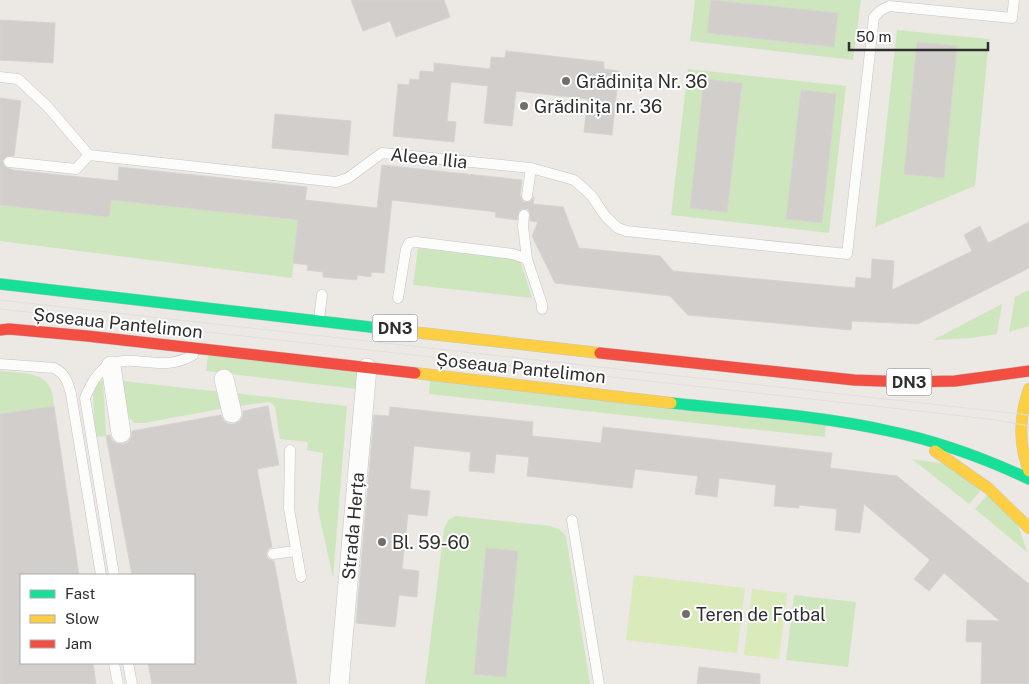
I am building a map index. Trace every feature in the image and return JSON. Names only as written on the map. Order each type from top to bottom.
[{"type":"main road","name":"Șoseaua Pantelimon","points":[[0,284],[686,363],[854,380],[910,382],[955,380],[1029,371]]},
{"type":"main road","name":"Șoseaua Pantelimon","points":[[0,330],[9,329],[86,336],[842,422],[913,436],[957,449],[992,462],[1029,480]]},
{"type":"main road","points":[[1029,389],[1024,402],[1019,429],[1023,458],[1029,471]]},
{"type":"main road","points":[[913,436],[988,488],[1029,528]]},
{"type":"street","points":[[111,366],[121,433]]},
{"type":"street","name":"Strada Herța","points":[[339,684],[367,368]]},
{"type":"street","points":[[224,379],[232,413]]},
{"type":"lane","name":"Aleea Ilia","points":[[88,155],[336,182],[348,178],[382,153],[531,168],[574,180],[590,195],[606,217],[618,228],[626,232],[847,254],[874,17],[880,10],[889,6],[1012,18],[1014,0]]},
{"type":"lane","points":[[0,77],[18,79],[47,106],[88,155],[76,169],[3,162]]},
{"type":"lane","points":[[527,196],[531,168]]},
{"type":"lane","points":[[524,215],[523,226],[527,259],[542,309]]},
{"type":"lane","points":[[398,298],[404,257],[409,243],[416,242],[513,254],[527,259]]},
{"type":"lane","points":[[319,320],[322,295]]},
{"type":"lane","points":[[114,574],[85,398],[90,385],[106,366],[117,361],[172,364],[186,359],[203,349]]},
{"type":"lane","points":[[0,364],[54,368],[66,377],[71,394],[100,574]]},
{"type":"lane","points":[[290,450],[289,509],[301,577]]},
{"type":"lane","points":[[572,520],[599,684]]},
{"type":"lane","points":[[273,554],[295,551]]},
{"type":"lane","points":[[114,664],[118,684]]},
{"type":"lane","points":[[128,664],[132,684]]},
{"type":"green space","points":[[695,0],[861,0],[853,60],[690,41]]},
{"type":"green space","points":[[897,30],[989,39],[975,186],[875,227]]},
{"type":"green space","points":[[688,69],[846,86],[829,233],[671,215]]},
{"type":"green space","points":[[111,200],[303,221],[296,239],[292,278],[0,241],[0,205],[109,217]]},
{"type":"green space","points":[[418,248],[520,260],[532,298],[413,285]]},
{"type":"green space","points":[[1029,290],[1029,326],[1009,332],[1015,297]]},
{"type":"green space","points":[[1002,304],[997,334],[971,338],[933,340]]},
{"type":"green space","points":[[208,355],[359,373],[357,389],[206,371]]},
{"type":"green space","points":[[0,371],[29,374],[42,379],[51,389],[54,406],[0,414]]},
{"type":"green space","points":[[103,380],[106,436],[95,437],[93,393],[99,381]]},
{"type":"green space","points":[[430,380],[826,423],[825,437],[429,394]]},
{"type":"green space","points":[[122,381],[221,392],[225,408],[144,423],[134,423],[129,417]]},
{"type":"green space","points":[[234,393],[347,406],[333,578],[318,510],[323,453],[307,450],[308,442],[280,439],[275,407],[270,402],[237,406]]},
{"type":"green space","points":[[912,459],[946,464],[982,489],[969,504]]},
{"type":"green space","points":[[988,494],[1016,520],[1028,553],[975,509]]},
{"type":"green space","points":[[456,516],[551,526],[560,530],[566,536],[590,684],[425,684],[444,529],[449,519]]},
{"type":"green space","name":"Teren de Fotbal","points":[[634,575],[745,588],[737,653],[626,640]]},
{"type":"green space","points":[[752,589],[787,593],[779,659],[744,655]]},
{"type":"green space","points":[[794,595],[856,602],[848,667],[786,660]]},
{"type":"building","points":[[351,0],[444,0],[450,17],[396,37],[390,21],[363,31]]},
{"type":"building","points":[[711,0],[838,13],[834,47],[707,33]]},
{"type":"building","points":[[0,20],[55,23],[53,63],[0,60]]},
{"type":"building","points":[[917,42],[957,46],[944,178],[904,174]]},
{"type":"building","name":"Grădinița Nr. 36","points":[[506,51],[604,62],[604,69],[619,71],[612,135],[584,132],[588,99],[516,91],[512,126],[484,123],[488,86],[451,82],[447,121],[456,122],[454,142],[393,136],[398,84],[409,85],[410,79],[419,80],[420,71],[434,72],[434,63],[490,69],[491,57],[505,58]]},
{"type":"building","points":[[704,79],[742,83],[727,212],[690,208]]},
{"type":"building","points":[[801,90],[836,94],[822,223],[786,219]]},
{"type":"building","points":[[0,98],[21,101],[14,156],[7,156],[2,161],[5,167],[13,170],[118,181],[119,167],[307,187],[305,200],[377,208],[382,165],[522,180],[520,195],[523,202],[530,202],[534,197],[533,204],[563,207],[579,248],[660,256],[673,271],[855,288],[856,277],[871,279],[872,259],[894,261],[892,290],[972,251],[964,235],[980,226],[988,243],[1029,222],[1029,268],[918,324],[852,321],[851,330],[688,315],[670,296],[555,283],[532,236],[538,222],[530,221],[528,209],[519,211],[517,220],[495,217],[496,212],[392,200],[384,273],[371,272],[371,277],[357,275],[357,280],[323,277],[323,272],[307,270],[308,265],[293,263],[298,220],[111,200],[109,217],[0,205]]},
{"type":"building","points":[[275,114],[351,121],[348,155],[272,148]]},
{"type":"building","points":[[54,406],[79,574],[20,574],[20,664],[93,664],[96,684],[0,684],[0,414]]},
{"type":"building","points":[[268,406],[279,465],[257,469],[272,547],[268,549],[266,554],[268,559],[274,561],[297,684],[152,684],[148,664],[195,664],[195,574],[132,574],[106,436],[110,435],[116,443],[123,444],[131,438],[132,431],[221,415],[228,424],[234,424],[240,421],[243,411]]},
{"type":"building","points":[[390,407],[533,422],[532,436],[601,443],[603,427],[832,453],[830,468],[897,476],[1029,584],[1029,684],[981,684],[982,642],[966,642],[967,620],[1000,621],[944,573],[929,591],[914,579],[930,560],[864,504],[860,533],[835,530],[837,509],[799,505],[799,508],[774,506],[776,485],[719,478],[717,497],[695,494],[698,476],[635,469],[632,488],[527,476],[529,457],[496,454],[494,473],[469,471],[471,452],[414,446],[410,489],[430,491],[427,516],[408,514],[402,569],[419,571],[417,597],[399,595],[395,627],[356,623],[374,415],[389,416]]},
{"type":"building","points":[[486,548],[518,551],[506,677],[474,674]]},
{"type":"building","points":[[699,667],[760,674],[760,684],[697,684]]},
{"type":"tram line","points":[[0,300],[1029,415]]},
{"type":"tram line","points":[[0,309],[937,413],[1029,426]]},
{"type":"traffic: fast","points":[[0,284],[413,332]]},
{"type":"traffic: fast","points":[[671,403],[808,417],[889,431],[960,451],[1029,479]]},
{"type":"traffic: slow","points":[[413,332],[600,353]]},
{"type":"traffic: slow","points":[[415,373],[671,403]]},
{"type":"traffic: slow","points":[[1029,389],[1023,410],[1021,430],[1025,461],[1029,471]]},
{"type":"traffic: slow","points":[[935,451],[988,488],[1029,528]]},
{"type":"traffic: jam","points":[[0,330],[9,329],[87,336],[415,373]]},
{"type":"traffic: jam","points":[[600,353],[854,380],[955,381],[1029,371]]},
{"type":"place","name":"Grădinița Nr. 36","points":[[566,81]]},
{"type":"place","name":"Grădinița nr. 36","points":[[524,106]]},
{"type":"place","name":"Bl. 59-60","points":[[382,542]]},
{"type":"place","name":"Teren de Fotbal","points":[[686,614]]}]
